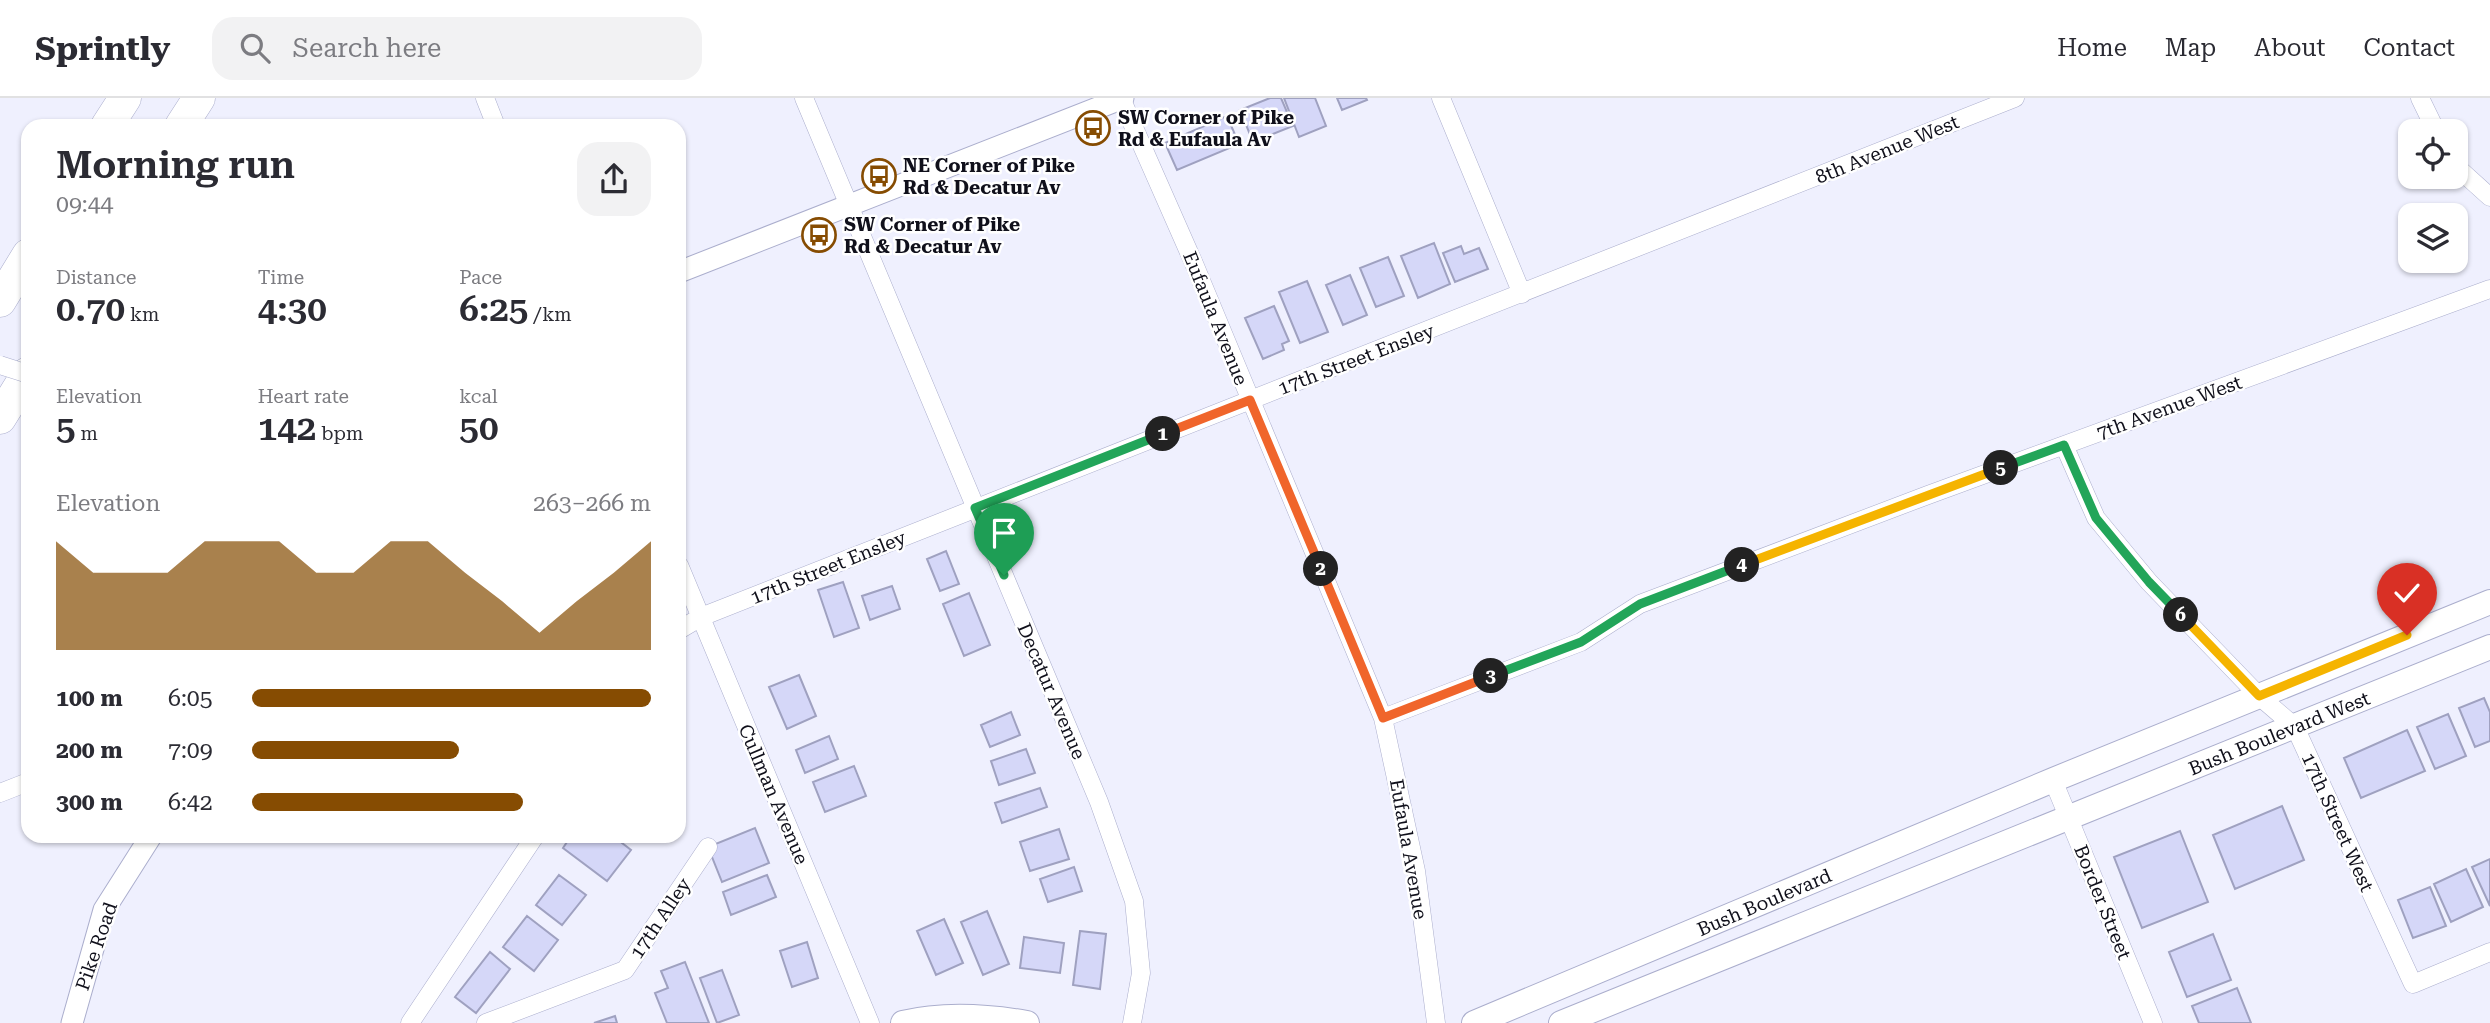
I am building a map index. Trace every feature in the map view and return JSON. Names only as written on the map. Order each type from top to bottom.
[{"type":"highway","points":[[112,119],[125,98]]},
{"type":"highway","points":[[186,119],[199,98]]},
{"type":"highway","points":[[0,301],[21,266]]},
{"type":"highway","points":[[0,418],[21,384]]},
{"type":"main road","points":[[2053,780],[2490,601]]},
{"type":"main road","name":"Bush Boulevard West","points":[[2069,819],[2490,647]]},
{"type":"main road","name":"Bush Boulevard","points":[[1474,1023],[2053,780]]},
{"type":"main road","name":"Bush Boulevard","points":[[1561,1023],[2069,819]]},
{"type":"main road","points":[[903,1023],[919,1019],[987,1016],[1027,1023]]},
{"type":"street","points":[[485,98],[493,119]]},
{"type":"street","name":"Decatur Avenue","points":[[804,98],[1099,802],[1134,901],[1141,973],[1132,1023]]},
{"type":"street","points":[[686,269],[1122,98]]},
{"type":"street","name":"Eufaula Avenue","points":[[1122,98],[1383,718],[1416,871],[1437,1023]]},
{"type":"street","points":[[1441,98],[1522,294]]},
{"type":"street","name":"8th Avenue West","points":[[1799,184],[2015,98]]},
{"type":"street","points":[[2420,98],[2430,119]]},
{"type":"street","points":[[2468,177],[2490,197]]},
{"type":"street","name":"17th Street Ensley","points":[[686,626],[701,617],[975,508],[1799,184]]},
{"type":"street","name":"7th Avenue West","points":[[1383,718],[1581,642],[1640,604],[2490,289]]},
{"type":"street","points":[[0,365],[21,371]]},
{"type":"street","name":"17th Street West","points":[[2064,445],[2096,518],[2149,582],[2259,696],[2295,726],[2413,985],[2490,952]]},
{"type":"street","name":"Cullman Avenue","points":[[686,582],[870,1023]]},
{"type":"street","name":"Border Street","points":[[2053,780],[2153,1023]]},
{"type":"street","points":[[0,793],[21,785]]},
{"type":"street","name":"Pike Road","points":[[72,1023],[104,911],[146,843]]},
{"type":"street","points":[[410,1023],[530,843]]},
{"type":"street","name":"17th Alley","points":[[486,1023],[625,970],[708,846]]},
{"type":"building","points":[[1270,98],[1281,98],[1293,126],[1253,142],[1240,110]]},
{"type":"building","points":[[1284,98],[1315,98],[1326,126],[1299,137]]},
{"type":"building","points":[[1337,98],[1366,98],[1367,100],[1342,110]]},
{"type":"building","points":[[1227,116],[1239,144],[1177,170],[1165,143]]},
{"type":"building","points":[[1434,243],[1450,284],[1418,298],[1401,256]]},
{"type":"building","points":[[1461,246],[1464,254],[1479,248],[1488,269],[1455,282],[1443,253]]},
{"type":"building","points":[[1388,257],[1404,296],[1376,307],[1360,268]]},
{"type":"building","points":[[1350,275],[1367,315],[1343,325],[1326,285]]},
{"type":"building","points":[[1307,281],[1328,332],[1300,343],[1279,292]]},
{"type":"building","points":[[1274,306],[1289,341],[1282,344],[1284,350],[1263,359],[1245,318]]},
{"type":"building","points":[[946,551],[959,584],[940,591],[927,559]]},
{"type":"building","points":[[843,582],[859,628],[834,637],[818,590]]},
{"type":"building","points":[[892,586],[900,609],[870,620],[862,596]]},
{"type":"building","points":[[969,593],[990,645],[964,656],[943,604]]},
{"type":"building","points":[[799,675],[816,716],[787,729],[769,687]]},
{"type":"building","points":[[2484,698],[2490,712],[2490,741],[2475,747],[2459,708]]},
{"type":"building","points":[[1011,712],[1020,735],[990,747],[981,725]]},
{"type":"building","points":[[2448,714],[2466,756],[2435,769],[2417,727]]},
{"type":"building","points":[[2407,730],[2425,771],[2361,798],[2344,758]]},
{"type":"building","points":[[829,736],[838,759],[805,773],[796,750]]},
{"type":"building","points":[[1026,749],[1035,773],[999,785],[991,761]]},
{"type":"building","points":[[854,766],[866,796],[825,812],[813,782]]},
{"type":"building","points":[[1040,788],[1047,807],[1002,823],[995,803]]},
{"type":"building","points":[[2282,806],[2304,860],[2235,889],[2213,835]]},
{"type":"building","points":[[755,828],[769,863],[722,882],[708,847]]},
{"type":"building","points":[[1059,829],[1069,859],[1030,871],[1020,842]]},
{"type":"building","points":[[2180,831],[2208,902],[2142,928],[2114,857]]},
{"type":"building","points":[[566,843],[622,843],[631,850],[607,881],[563,848]]},
{"type":"building","points":[[2490,859],[2490,906],[2472,867]]},
{"type":"building","points":[[1074,867],[1082,891],[1048,902],[1040,879]]},
{"type":"building","points":[[2466,869],[2483,907],[2451,922],[2434,884]]},
{"type":"building","points":[[559,875],[586,895],[562,925],[536,905]]},
{"type":"building","points":[[767,875],[776,897],[731,915],[723,892]]},
{"type":"building","points":[[2430,887],[2446,926],[2413,938],[2398,900]]},
{"type":"building","points":[[987,911],[1009,964],[983,975],[961,922]]},
{"type":"building","points":[[527,916],[558,940],[534,971],[503,947]]},
{"type":"building","points":[[944,919],[963,963],[936,975],[917,931]]},
{"type":"building","points":[[1080,931],[1106,934],[1100,989],[1073,985]]},
{"type":"building","points":[[2213,934],[2231,980],[2187,997],[2169,952]]},
{"type":"building","points":[[1024,937],[1064,943],[1060,973],[1020,968]]},
{"type":"building","points":[[807,942],[818,978],[792,987],[780,951]]},
{"type":"building","points":[[490,952],[510,969],[476,1013],[455,997]]},
{"type":"building","points":[[685,962],[709,1023],[667,1023],[655,993],[668,988],[661,971]]},
{"type":"building","points":[[722,970],[739,1015],[717,1023],[700,978]]},
{"type":"building","points":[[2237,988],[2251,1023],[2199,1023],[2192,1006]]},
{"type":"building","points":[[615,1016],[617,1023],[594,1023]]},
{"type":"place","name":"SW Corner of Pike Rd & Eufaula Av","points":[[1093,128]]},
{"type":"place","name":"NE Corner of Pike Rd & Decatur Av","points":[[879,176]]},
{"type":"place","name":"SW Corner of Pike Rd & Decatur Av","points":[[819,235]]},
{"type":"route","points":[[1004,575],[975,508],[1250,400],[1383,718],[1581,642],[1640,604],[2064,445],[2096,518],[2149,582],[2259,696],[2407,635]]}]
